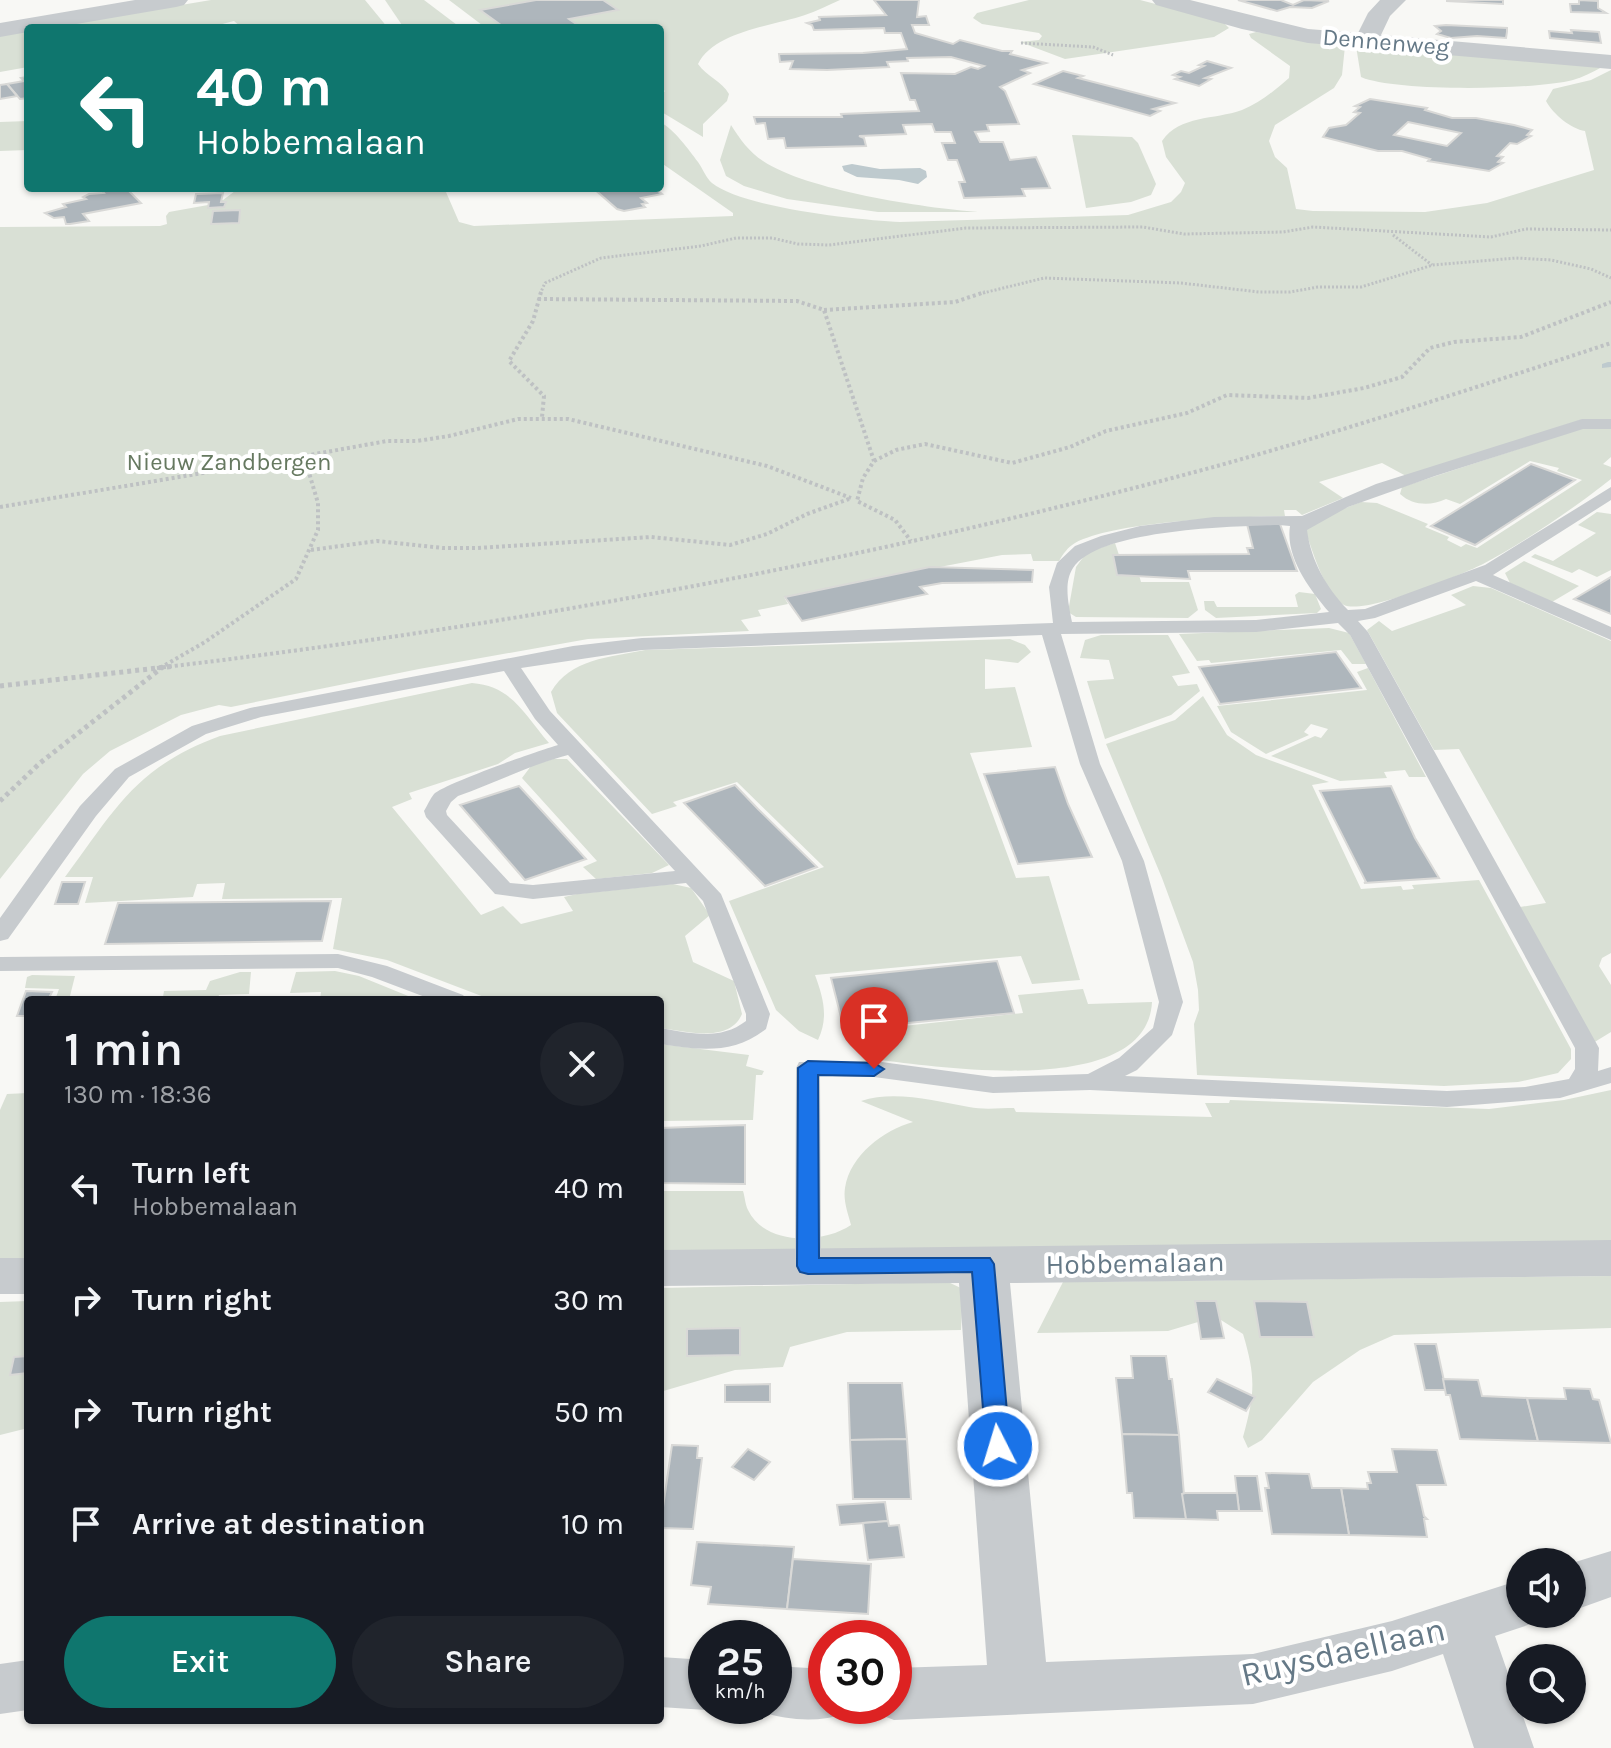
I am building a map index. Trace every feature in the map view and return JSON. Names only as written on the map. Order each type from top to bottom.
[{"type":"street","points":[[35,24],[176,0]]},
{"type":"street","name":"Dennenweg","points":[[1164,0],[1250,24],[1308,36],[1611,62]]},
{"type":"street","points":[[1366,41],[1380,13],[1394,0]]},
{"type":"street","points":[[0,30],[24,26]]},
{"type":"street","name":"Hobbemalaan","points":[[664,1268],[1611,1258]]},
{"type":"street","points":[[983,1264],[1019,1690]]},
{"type":"street","points":[[0,1276],[24,1276]]},
{"type":"street","points":[[1586,1582],[1611,1574]]},
{"type":"street","name":"Ruysdaellaan","points":[[912,1693],[1253,1679],[1378,1649],[1506,1609]]},
{"type":"street","points":[[1462,1624],[1504,1748]]},
{"type":"street","points":[[664,1682],[688,1684]]},
{"type":"street","points":[[0,1689],[24,1686]]},
{"type":"lane","points":[[1090,1082],[1128,1064],[1155,1041],[1164,1030],[1171,1002],[1133,861],[1090,764],[1057,628],[1056,593],[1060,574],[1078,549],[1115,536],[1232,520],[1301,521],[1358,497],[1582,424],[1611,424]]},
{"type":"lane","points":[[0,934],[88,811],[122,773],[199,730],[257,712],[509,664],[642,644],[1057,628],[1256,626],[1344,618],[1393,608],[1478,575],[1526,548],[1611,492]]},
{"type":"lane","points":[[1301,521],[1297,533],[1309,571],[1358,632],[1587,1048],[1587,1069],[1580,1082]]},
{"type":"lane","points":[[1478,575],[1611,634]]},
{"type":"lane","points":[[509,664],[542,715],[713,899],[758,1014],[758,1024],[743,1038],[728,1041],[707,1042],[664,1037]]},
{"type":"lane","points":[[573,747],[532,758],[509,771],[451,792],[442,798],[435,811],[503,889],[533,892],[693,876]]},
{"type":"lane","points":[[0,964],[338,961],[363,966],[444,996]]},
{"type":"lane","points":[[808,1266],[808,1068],[874,1069],[993,1085],[1090,1082],[1447,1099],[1560,1090],[1611,1075]]},
{"type":"path","points":[[1021,43],[1040,48],[1091,45],[1113,55]]},
{"type":"path","points":[[542,417],[544,396],[509,361],[533,321],[545,283],[601,258],[701,246],[736,238],[772,238],[798,244],[829,245],[966,228],[1143,227],[1184,234],[1283,232],[1313,227],[1491,237],[1526,229],[1611,230]]},
{"type":"path","points":[[1391,233],[1433,265]]},
{"type":"path","points":[[538,299],[797,301],[824,310],[955,302],[1011,284],[1044,278],[1181,283],[1259,292],[1290,292],[1318,287],[1361,287],[1433,265],[1516,258],[1551,260],[1591,269],[1611,278]]},
{"type":"path","points":[[857,501],[863,478],[874,461],[896,450],[925,444],[1012,463],[1070,447],[1106,431],[1187,413],[1227,395],[1308,398],[1364,388],[1402,377],[1430,348],[1454,342],[1521,337],[1611,302]]},
{"type":"path","points":[[824,310],[874,461]]},
{"type":"path","points":[[0,686],[156,670],[558,610],[911,541],[1285,449],[1611,343]]},
{"type":"path","points":[[0,507],[387,441],[417,441],[449,436],[480,426],[542,417],[594,424],[731,460],[767,466],[851,498],[895,520],[911,541]]},
{"type":"path","points":[[0,801],[40,763],[99,719],[156,670],[205,642],[296,579],[318,530],[318,503],[304,456]]},
{"type":"path","points":[[311,550],[377,541],[443,548],[651,537],[730,545],[767,534],[807,514],[851,498]]},
{"type":"green space","points":[[211,0],[365,0],[385,24],[237,24],[234,21],[222,24],[68,24]]},
{"type":"green space","points":[[385,0],[424,0],[456,24],[401,24]]},
{"type":"green space","points":[[449,0],[840,0],[805,15],[730,37],[706,53],[698,64],[729,94],[727,101],[703,124],[703,137],[664,113],[664,24],[481,24]]},
{"type":"green space","points":[[1029,0],[1140,0],[1222,21],[1229,28],[1214,37],[1065,59],[1020,42],[1039,40],[1042,36],[1039,33],[982,24],[973,18],[977,13]]},
{"type":"green space","points":[[24,32],[24,68],[0,72],[0,35]]},
{"type":"green space","name":"Nieuw Zandbergen","points":[[1256,32],[1337,42],[1345,46],[1342,75],[1334,88],[1275,125],[1269,141],[1275,157],[1287,168],[1296,209],[1313,211],[1425,212],[1487,203],[1594,170],[1585,131],[1563,120],[1546,101],[1553,89],[1591,80],[1611,70],[1611,421],[1584,419],[1406,476],[1382,463],[1319,482],[1343,498],[1302,515],[1296,510],[1284,510],[1285,516],[1147,525],[1075,543],[1059,561],[1033,561],[1031,554],[1002,555],[784,597],[788,604],[758,610],[761,616],[741,620],[749,631],[588,639],[231,707],[219,705],[181,715],[110,751],[83,774],[0,879],[0,227],[160,226],[167,224],[169,212],[208,205],[213,199],[223,200],[234,192],[446,192],[459,222],[474,226],[733,216],[733,213],[664,165],[664,125],[681,140],[712,183],[727,192],[774,206],[900,222],[1128,215],[1171,202],[1181,192],[1185,183],[1166,157],[1162,141],[1169,133],[1188,122],[1249,107],[1289,78],[1290,66],[1249,34]]},
{"type":"green space","points":[[1356,46],[1602,67],[1573,80],[1529,86],[1466,88],[1403,85],[1361,77]]},
{"type":"green space","points":[[24,121],[24,150],[0,151],[0,122]]},
{"type":"green space","points":[[731,125],[745,145],[763,161],[807,181],[898,202],[978,212],[878,212],[787,199],[744,186],[726,176],[720,160]]},
{"type":"green space","points":[[1072,135],[1132,137],[1138,143],[1156,184],[1151,195],[1131,202],[1086,208]]},
{"type":"green space","points":[[1586,427],[1611,427],[1611,457],[1603,464],[1611,467],[1611,479],[1532,535],[1472,569],[1391,599],[1355,607],[1344,605],[1331,592],[1305,530],[1312,521],[1361,502],[1377,503],[1428,524],[1425,527],[1449,537],[1447,540],[1461,547],[1466,544],[1477,548],[1582,480],[1557,471],[1559,468],[1530,461],[1460,504],[1446,499],[1428,504],[1416,503],[1400,494],[1402,487]]},
{"type":"green space","points":[[1597,512],[1611,514],[1611,570],[1597,577],[1579,569],[1572,573],[1531,557],[1535,554],[1553,561],[1596,533],[1578,525]]},
{"type":"green space","points":[[1115,543],[1119,555],[1114,556],[1117,575],[1139,575],[1141,582],[1189,582],[1198,610],[1188,618],[1076,617],[1068,612],[1076,567],[1087,552]]},
{"type":"green space","points":[[1524,561],[1579,586],[1552,602],[1510,583],[1505,573]]},
{"type":"green space","points":[[1473,586],[1491,588],[1611,641],[1611,953],[1602,958],[1599,966],[1611,985],[1611,1032],[1593,1043],[1520,907],[1546,903],[1459,749],[1434,750],[1367,630],[1379,621],[1392,631],[1466,605],[1451,595]]},
{"type":"green space","points":[[1299,592],[1315,594],[1321,609],[1317,613],[1216,618],[1205,610],[1204,601],[1214,601],[1217,607],[1298,607],[1295,595]]},
{"type":"green space","points":[[1329,628],[1349,633],[1366,664],[1352,664],[1341,650],[1211,663],[1209,660],[1197,661],[1179,634]]},
{"type":"green space","points":[[1101,635],[1168,635],[1190,673],[1172,676],[1178,686],[1197,684],[1200,691],[1171,715],[1105,739],[1087,681],[1114,679],[1109,660],[1080,658],[1085,640]]},
{"type":"green space","points":[[1010,639],[1025,645],[1031,652],[1018,663],[985,659],[985,689],[1015,687],[1032,747],[970,753],[1016,878],[1049,876],[1080,980],[1032,984],[1021,956],[815,975],[824,1007],[818,1040],[799,1031],[776,1010],[729,901],[824,867],[737,782],[673,802],[677,806],[652,814],[557,713],[551,692],[569,672],[580,666],[645,650]]},
{"type":"green space","points":[[1368,668],[1426,777],[1409,777],[1405,770],[1384,772],[1387,778],[1340,781],[1271,756],[1315,736],[1321,738],[1328,729],[1311,724],[1304,732],[1309,735],[1266,754],[1231,732],[1217,706],[1367,690],[1357,672]]},
{"type":"green space","points":[[472,683],[497,690],[516,703],[549,743],[515,753],[498,764],[409,793],[412,799],[392,807],[481,915],[503,906],[521,924],[573,911],[564,897],[577,894],[673,884],[691,888],[710,915],[685,936],[693,962],[734,981],[742,1014],[727,1029],[694,1033],[664,1029],[664,996],[482,996],[387,960],[333,949],[342,898],[222,899],[225,883],[197,884],[193,897],[85,903],[93,877],[65,877],[114,810],[147,776],[168,761],[220,736]]},
{"type":"green space","points":[[1203,696],[1227,735],[1256,755],[1329,782],[1312,785],[1361,889],[1401,886],[1403,890],[1414,889],[1412,885],[1479,880],[1571,1049],[1571,1059],[1558,1073],[1518,1082],[1444,1086],[1197,1075],[1194,1024],[1199,1010],[1193,962],[1106,744],[1175,720]]},
{"type":"green space","points":[[553,759],[567,759],[669,865],[652,873],[596,879],[583,867],[597,861],[522,778],[531,766]]},
{"type":"green space","points":[[335,971],[359,976],[408,996],[290,993],[296,972]]},
{"type":"green space","points":[[251,972],[249,994],[163,996],[164,991],[206,990],[210,981]]},
{"type":"green space","points":[[32,975],[75,976],[70,996],[56,996],[59,989],[25,988],[27,977]]},
{"type":"green space","points":[[1083,989],[1088,1004],[1152,1002],[1141,1033],[1116,1053],[1080,1065],[1037,1070],[947,1068],[879,1060],[885,1028],[1023,1013],[1018,995]]},
{"type":"green space","points":[[664,1044],[749,1055],[746,1066],[764,1071],[762,1075],[756,1075],[753,1120],[664,1121]]},
{"type":"green space","points":[[1611,1090],[1611,1248],[664,1255],[664,1191],[743,1191],[747,1208],[756,1222],[781,1236],[825,1236],[851,1225],[845,1193],[854,1165],[880,1138],[913,1122],[861,1101],[874,1098],[915,1098],[974,1108],[1014,1108],[1016,1112],[1212,1117],[1205,1103],[1229,1103],[1230,1100],[1489,1109],[1564,1100]]},
{"type":"green space","points":[[24,1093],[24,1261],[0,1262],[0,1110],[7,1094]]},
{"type":"green space","points":[[1611,1276],[1611,1328],[1394,1335],[1360,1350],[1313,1382],[1262,1440],[1248,1448],[1243,1437],[1252,1397],[1250,1362],[1243,1334],[1221,1320],[1198,1322],[1168,1331],[1037,1333],[1063,1282]]},
{"type":"green space","points":[[948,1282],[963,1289],[961,1330],[847,1332],[790,1347],[783,1367],[735,1370],[664,1391],[664,1288]]},
{"type":"green space","points":[[24,1301],[24,1429],[0,1435],[0,1302]]},
{"type":"shaded area","points":[[852,164],[880,169],[920,168],[926,171],[927,177],[918,184],[857,177],[844,171],[842,166]]},
{"type":"building","points":[[536,0],[603,0],[618,10],[569,19],[576,24],[499,24],[480,10]]},
{"type":"building","points":[[874,0],[919,0],[917,17],[926,16],[929,25],[912,25],[915,33],[953,44],[960,40],[1012,51],[1010,54],[1046,63],[1022,70],[1030,73],[1000,87],[1005,91],[1019,124],[987,125],[989,131],[975,132],[980,142],[1003,142],[1010,160],[1036,157],[1050,188],[1022,189],[1025,196],[964,198],[959,182],[965,182],[957,160],[948,160],[942,143],[955,143],[951,132],[935,132],[932,124],[903,125],[906,134],[859,136],[864,138],[866,146],[786,148],[784,138],[768,139],[765,123],[756,124],[754,117],[842,117],[841,114],[919,111],[915,100],[910,100],[901,73],[955,74],[971,67],[978,69],[984,66],[951,57],[907,58],[908,61],[887,62],[889,67],[827,70],[790,69],[793,61],[780,62],[779,54],[907,49],[901,33],[885,33],[884,28],[814,30],[807,23],[820,20],[819,17],[886,15]]},
{"type":"building","points":[[1238,0],[1281,0],[1293,5],[1304,0],[1329,1],[1312,8],[1290,7],[1277,11]]},
{"type":"building","points":[[1447,0],[1503,0],[1503,4],[1447,1]]},
{"type":"building","points":[[1579,0],[1598,1],[1598,8],[1606,13],[1571,12],[1570,4],[1579,4]]},
{"type":"building","points":[[1435,26],[1507,28],[1507,32],[1506,38],[1451,38],[1437,34],[1441,31]]},
{"type":"building","points":[[1571,30],[1599,32],[1601,43],[1550,38],[1549,31],[1572,33]]},
{"type":"building","points":[[1207,61],[1231,68],[1205,78],[1211,79],[1199,86],[1175,79],[1180,77],[1173,75],[1181,71],[1189,73],[1204,66],[1199,65]]},
{"type":"building","points":[[1063,71],[1083,76],[1078,78],[1175,103],[1153,109],[1160,111],[1150,116],[1034,84]]},
{"type":"building","points":[[24,81],[24,98],[20,99],[7,84]]},
{"type":"building","points":[[7,84],[17,96],[0,99],[0,85]]},
{"type":"building","points":[[1370,99],[1427,108],[1425,110],[1452,118],[1476,118],[1532,130],[1527,135],[1531,136],[1517,144],[1510,143],[1497,156],[1503,157],[1498,162],[1503,163],[1489,171],[1428,161],[1430,159],[1402,151],[1378,151],[1323,137],[1329,128],[1346,125],[1360,113],[1354,112],[1360,107],[1355,106]],"holes":[[[1408,122],[1461,133],[1447,146],[1394,135]]]},
{"type":"building","points":[[130,192],[141,203],[83,214],[89,221],[70,224],[66,224],[64,217],[54,218],[45,213],[66,207],[63,204],[86,199],[83,197],[89,194]]},
{"type":"building","points":[[598,192],[662,194],[641,198],[647,203],[642,204],[645,207],[624,211],[617,209]]},
{"type":"building","points":[[223,193],[221,202],[226,202],[224,207],[208,208],[209,202],[194,203],[196,194]]},
{"type":"building","points":[[240,210],[239,223],[211,224],[213,211]]},
{"type":"building","points":[[1531,464],[1575,480],[1475,545],[1431,526]]},
{"type":"building","points":[[1247,524],[1280,524],[1297,571],[1188,571],[1190,579],[1117,575],[1113,555],[1249,554],[1247,548],[1253,548]]},
{"type":"building","points":[[930,567],[1033,570],[1032,582],[942,583],[920,587],[927,594],[802,621],[785,597]]},
{"type":"building","points":[[1611,577],[1611,614],[1574,599]]},
{"type":"building","points":[[1336,652],[1361,688],[1220,704],[1199,667]]},
{"type":"building","points":[[1055,767],[1092,857],[1018,864],[984,774]]},
{"type":"building","points":[[735,785],[817,867],[765,886],[684,803]]},
{"type":"building","points":[[519,786],[586,859],[525,880],[460,805]]},
{"type":"building","points":[[1391,786],[1415,838],[1439,878],[1364,883],[1320,791]]},
{"type":"building","points":[[62,882],[85,882],[78,904],[55,904]]},
{"type":"building","points":[[331,901],[322,941],[105,944],[118,903]]},
{"type":"building","points":[[997,961],[1014,1013],[844,1029],[831,978]]},
{"type":"building","points":[[26,991],[52,992],[50,996],[24,996]]},
{"type":"building","points":[[24,997],[24,1016],[17,1016]]},
{"type":"building","points":[[745,1125],[745,1184],[664,1183],[664,1128]]},
{"type":"building","points":[[1195,1301],[1216,1301],[1224,1338],[1201,1339]]},
{"type":"building","points":[[1254,1301],[1307,1302],[1314,1337],[1260,1337]]},
{"type":"building","points":[[740,1328],[740,1355],[687,1356],[687,1329]]},
{"type":"building","points":[[1415,1344],[1436,1344],[1446,1390],[1425,1390]]},
{"type":"building","points":[[24,1356],[24,1373],[10,1375],[14,1357]]},
{"type":"building","points":[[1131,1356],[1166,1356],[1179,1435],[1122,1434],[1116,1378],[1133,1378]]},
{"type":"building","points":[[1217,1379],[1255,1397],[1246,1411],[1208,1392]]},
{"type":"building","points":[[1443,1379],[1478,1380],[1482,1396],[1527,1398],[1538,1441],[1460,1439]]},
{"type":"building","points":[[848,1383],[902,1383],[907,1439],[850,1440]]},
{"type":"building","points":[[770,1384],[770,1402],[725,1402],[725,1385]]},
{"type":"building","points":[[1564,1388],[1590,1389],[1593,1399],[1599,1400],[1611,1443],[1538,1441],[1527,1398],[1566,1399]]},
{"type":"building","points":[[1122,1434],[1179,1435],[1186,1519],[1134,1518],[1132,1493],[1127,1493]]},
{"type":"building","points":[[907,1439],[911,1499],[853,1499],[850,1440]]},
{"type":"building","points":[[672,1445],[698,1446],[697,1458],[702,1458],[693,1529],[664,1528],[664,1500]]},
{"type":"building","points":[[748,1449],[770,1462],[754,1480],[732,1467]]},
{"type":"building","points":[[1392,1449],[1437,1450],[1446,1485],[1417,1485],[1427,1519],[1424,1519],[1427,1537],[1349,1535],[1341,1488],[1368,1489],[1367,1483],[1371,1483],[1368,1472],[1397,1472]]},
{"type":"building","points":[[1266,1473],[1309,1474],[1312,1488],[1341,1488],[1349,1535],[1272,1534],[1265,1488],[1269,1488]]},
{"type":"building","points":[[1235,1476],[1257,1476],[1262,1511],[1239,1511]]},
{"type":"building","points":[[1237,1493],[1239,1511],[1217,1511],[1218,1520],[1186,1519],[1182,1494]]},
{"type":"building","points":[[885,1502],[888,1521],[840,1525],[837,1505]]},
{"type":"building","points":[[888,1521],[889,1526],[899,1525],[904,1557],[868,1560],[863,1523]]},
{"type":"building","points":[[697,1542],[794,1547],[787,1609],[708,1604],[711,1587],[691,1585]]},
{"type":"building","points":[[793,1559],[871,1564],[868,1614],[787,1609]]},
{"type":"waterway","points":[[1605,366],[1611,364]]},
{"type":"route","points":[[874,1069],[808,1068],[808,1266],[983,1264],[998,1446]]}]
